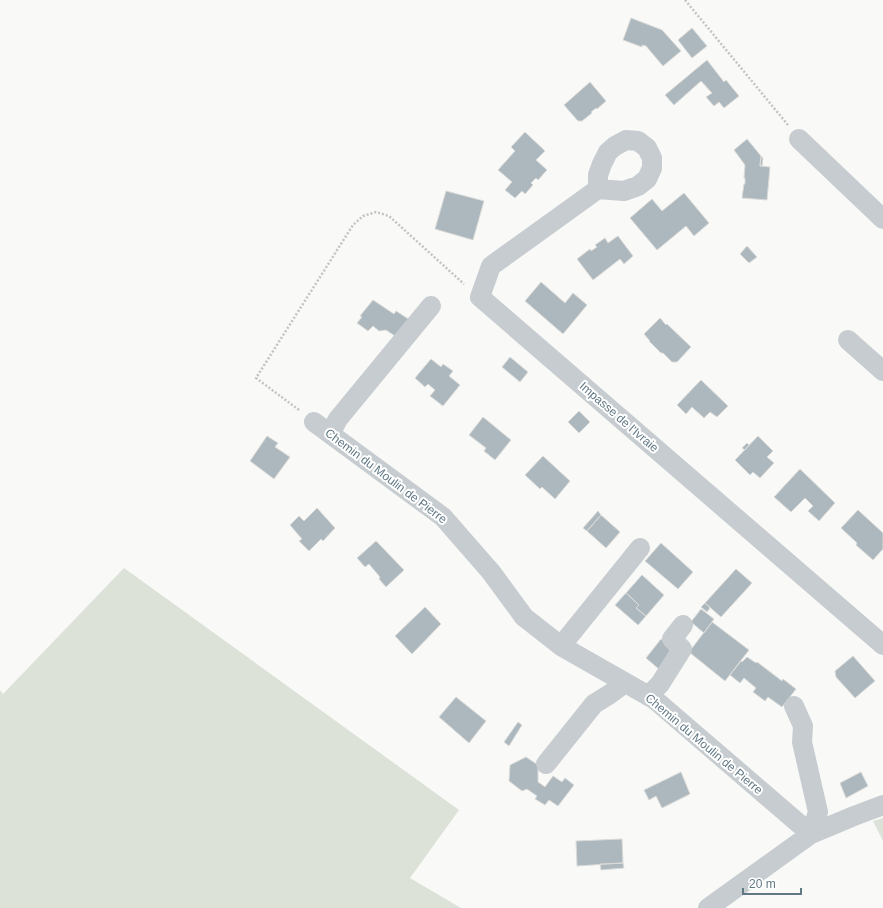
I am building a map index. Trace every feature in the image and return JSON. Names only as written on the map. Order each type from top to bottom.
[{"type":"street","points":[[799,139],[883,219]]},
{"type":"street","points":[[480,297],[491,266],[598,189]]},
{"type":"street","name":"Impasse de l'Ivraie","points":[[480,297],[883,645]]},
{"type":"street","points":[[330,434],[338,419],[431,306]]},
{"type":"street","points":[[848,340],[883,371]]},
{"type":"street","name":"Chemin du Moulin de Pierre","points":[[314,422],[443,517],[491,572],[524,617],[561,646],[654,699],[811,834]]},
{"type":"street","points":[[561,646],[640,548]]},
{"type":"street","points":[[648,696],[660,684],[682,649],[672,639],[683,625]]},
{"type":"street","points":[[546,764],[594,704],[625,683]]},
{"type":"street","points":[[794,706],[803,726],[802,742],[818,812],[811,834]]},
{"type":"street","points":[[708,908],[811,834],[883,805]]},
{"type":"path","points":[[685,0],[799,139]]},
{"type":"path","name":"Chemin du Moulin de Pierre","points":[[314,422],[256,378],[353,225],[363,216],[376,212],[389,216],[480,297]]},
{"type":"shaded area","points":[[124,568],[459,810],[410,878],[461,908],[0,908],[0,690],[3,694]]},
{"type":"shaded area","points":[[883,818],[883,841],[873,821]]},
{"type":"building","points":[[631,18],[662,30],[681,51],[663,66],[646,46],[642,45],[642,47],[623,40]]},
{"type":"building","points":[[692,28],[707,46],[692,58],[678,40]]},
{"type":"building","points":[[707,60],[724,82],[726,80],[739,96],[724,108],[719,102],[714,106],[706,97],[712,93],[701,81],[674,105],[665,95]]},
{"type":"building","points":[[590,82],[606,101],[582,121],[578,121],[564,105]]},
{"type":"building","points":[[525,132],[545,151],[536,160],[547,170],[538,180],[536,178],[531,183],[533,185],[525,194],[522,191],[515,198],[505,190],[512,182],[498,170],[515,151],[511,147]]},
{"type":"building","points":[[747,139],[761,156],[760,166],[770,167],[767,200],[742,198],[745,184],[745,165],[734,150]]},
{"type":"building","points":[[761,156],[763,158],[762,166],[760,166]]},
{"type":"building","points":[[446,191],[484,201],[473,240],[435,229]]},
{"type":"building","points":[[684,193],[709,223],[694,236],[686,226],[657,250],[630,218],[652,199],[662,211]]},
{"type":"building","points":[[618,236],[633,256],[624,264],[620,259],[593,280],[577,259],[590,249],[591,251],[597,247],[595,245],[605,238],[608,243]]},
{"type":"building","points":[[747,246],[757,257],[749,263],[740,254]]},
{"type":"building","points":[[541,282],[565,303],[573,293],[587,305],[563,334],[525,301]]},
{"type":"building","points":[[373,300],[394,314],[396,311],[410,320],[398,338],[386,330],[379,331],[373,326],[368,331],[357,323],[362,317],[360,316]]},
{"type":"building","points":[[660,318],[691,347],[677,362],[672,362],[663,353],[661,353],[644,334]]},
{"type":"building","points":[[510,357],[528,372],[520,382],[502,367]]},
{"type":"building","points":[[431,359],[441,367],[443,364],[453,371],[449,376],[460,385],[443,406],[430,396],[435,390],[428,384],[425,387],[415,378]]},
{"type":"building","points":[[701,380],[728,406],[717,417],[710,412],[704,418],[692,407],[686,414],[677,405]]},
{"type":"building","points":[[579,411],[590,422],[579,433],[568,422]]},
{"type":"building","points":[[483,417],[511,440],[495,460],[484,451],[486,448],[469,435]]},
{"type":"building","points":[[267,436],[278,443],[275,447],[290,457],[274,479],[250,461]]},
{"type":"building","points":[[758,436],[773,451],[767,457],[774,463],[760,478],[753,472],[750,475],[735,460]]},
{"type":"building","points":[[747,443],[749,445],[745,450],[742,448]]},
{"type":"building","points":[[543,456],[570,481],[555,499],[542,487],[540,489],[525,475]]},
{"type":"building","points":[[800,469],[835,503],[819,521],[808,511],[813,506],[805,498],[791,512],[774,497]]},
{"type":"building","points":[[317,508],[335,528],[323,541],[321,539],[309,551],[299,541],[302,539],[290,525],[299,516],[304,521]]},
{"type":"building","points":[[858,510],[883,533],[883,549],[873,560],[856,545],[857,543],[841,528]]},
{"type":"building","points":[[598,511],[601,515],[587,531],[583,528]]},
{"type":"building","points":[[601,515],[620,532],[606,548],[587,531]]},
{"type":"building","points":[[376,541],[404,570],[386,587],[369,564],[365,567],[357,558]]},
{"type":"building","points":[[661,543],[693,572],[678,589],[645,561]]},
{"type":"building","points":[[736,569],[752,583],[721,617],[705,603]]},
{"type":"building","points":[[642,575],[664,595],[646,616],[636,608],[639,605],[626,593]]},
{"type":"building","points":[[626,593],[639,605],[636,608],[646,616],[638,625],[615,605]]},
{"type":"building","points":[[705,603],[710,608],[707,612],[701,607]]},
{"type":"building","points":[[425,607],[441,624],[412,654],[395,636]]},
{"type":"building","points":[[701,609],[714,619],[704,633],[691,622]]},
{"type":"building","points":[[712,622],[749,650],[725,681],[689,652]]},
{"type":"building","points":[[661,639],[676,650],[660,670],[646,658]]},
{"type":"building","points":[[853,656],[875,681],[855,698],[836,677],[835,671]]},
{"type":"building","points":[[747,657],[756,663],[757,662],[782,681],[783,679],[796,689],[782,707],[768,697],[765,701],[753,692],[756,688],[744,678],[740,683],[730,675],[741,661],[742,662]]},
{"type":"building","points":[[456,697],[486,721],[469,743],[439,717]]},
{"type":"building","points":[[518,722],[522,725],[509,746],[504,742]]},
{"type":"building","points":[[526,757],[538,765],[538,782],[545,787],[553,776],[562,782],[565,778],[574,785],[558,806],[549,800],[545,805],[535,799],[537,796],[527,789],[522,791],[509,781],[510,765]]},
{"type":"building","points":[[681,772],[690,794],[662,808],[656,796],[649,800],[644,790]]},
{"type":"building","points":[[861,772],[868,786],[846,798],[840,783]]},
{"type":"building","points":[[622,839],[623,863],[577,866],[576,841]]},
{"type":"building","points":[[623,863],[624,868],[601,870],[600,864]]}]
